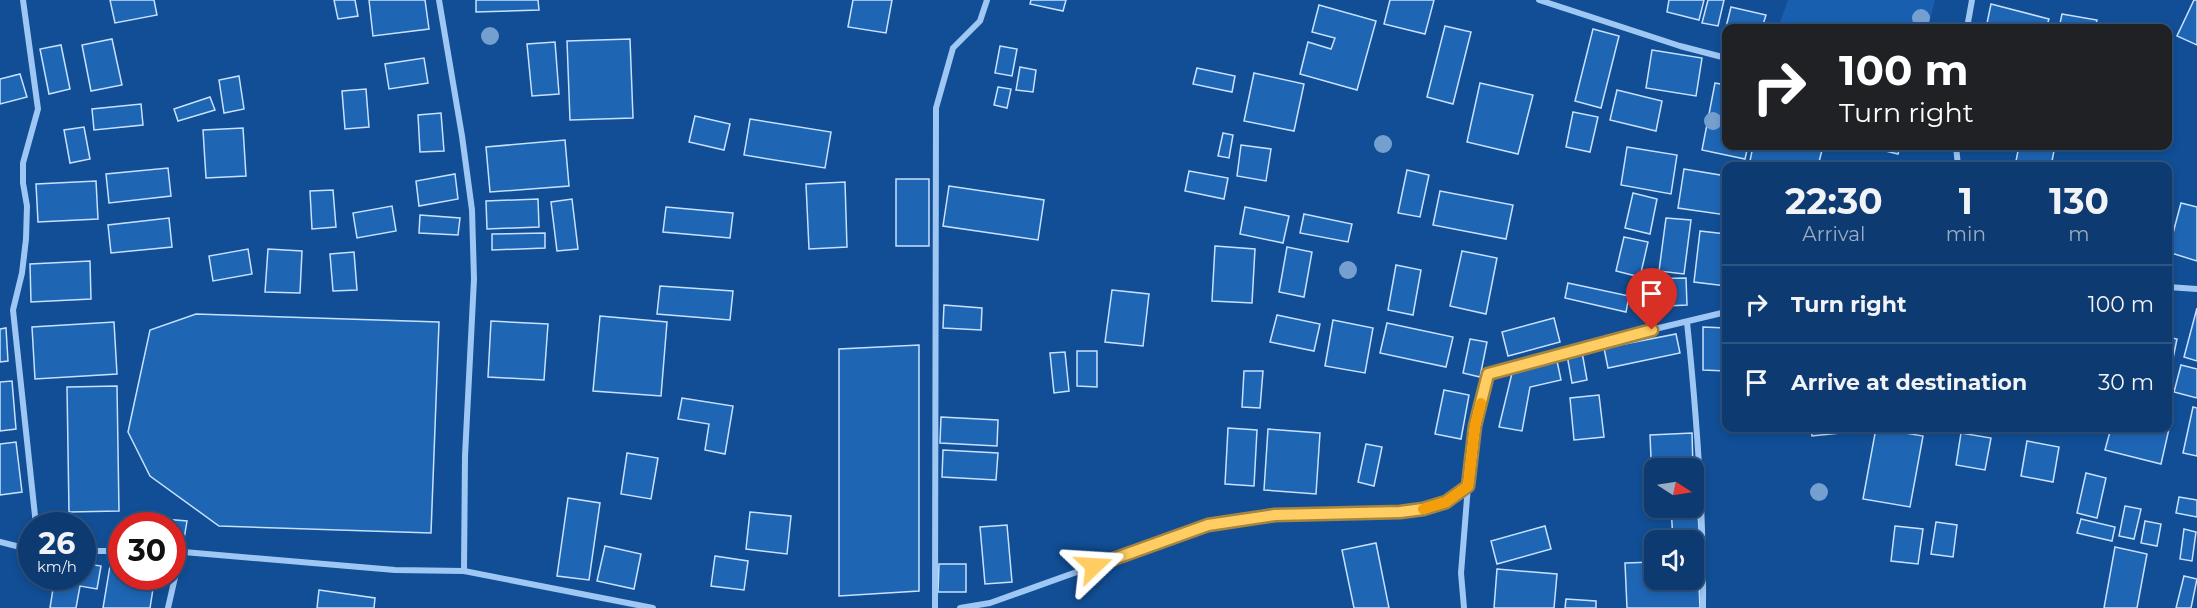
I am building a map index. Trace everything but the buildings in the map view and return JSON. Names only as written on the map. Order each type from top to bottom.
[{"type":"street","points":[[23,0],[38,109],[23,163],[23,183],[27,206],[26,239],[14,310],[35,512]]},
{"type":"street","points":[[439,0],[472,210],[474,279],[465,456],[464,571]]},
{"type":"street","points":[[935,608],[936,108],[953,48],[980,21],[987,0]]},
{"type":"street","points":[[1539,0],[1680,46],[1722,57]]},
{"type":"street","points":[[1968,24],[1972,0]]},
{"type":"street","points":[[2172,287],[2197,289]]},
{"type":"street","points":[[1464,608],[1461,573],[1468,486],[1475,426],[1488,374],[1617,338],[1722,313]]},
{"type":"street","points":[[1687,322],[1697,412],[1704,522],[1703,608]]},
{"type":"street","points":[[960,608],[991,605],[1208,525],[1275,515],[1412,511],[1446,502],[1468,486]]},
{"type":"street","points":[[0,542],[18,546]]},
{"type":"street","points":[[186,550],[394,570],[464,571],[625,605],[653,608]]},
{"type":"street","points":[[168,608],[172,590]]},
{"type":"shaded area","points":[[1788,0],[1935,0],[1929,24],[1779,24]]},
{"type":"slow traffic","points":[[1423,509],[1446,502],[1468,486],[1475,426],[1481,403]]},
{"type":"route","points":[[1094,566],[1208,525],[1275,515],[1400,512],[1423,509],[1446,502],[1468,486],[1475,426],[1488,374],[1652,330]]}]
